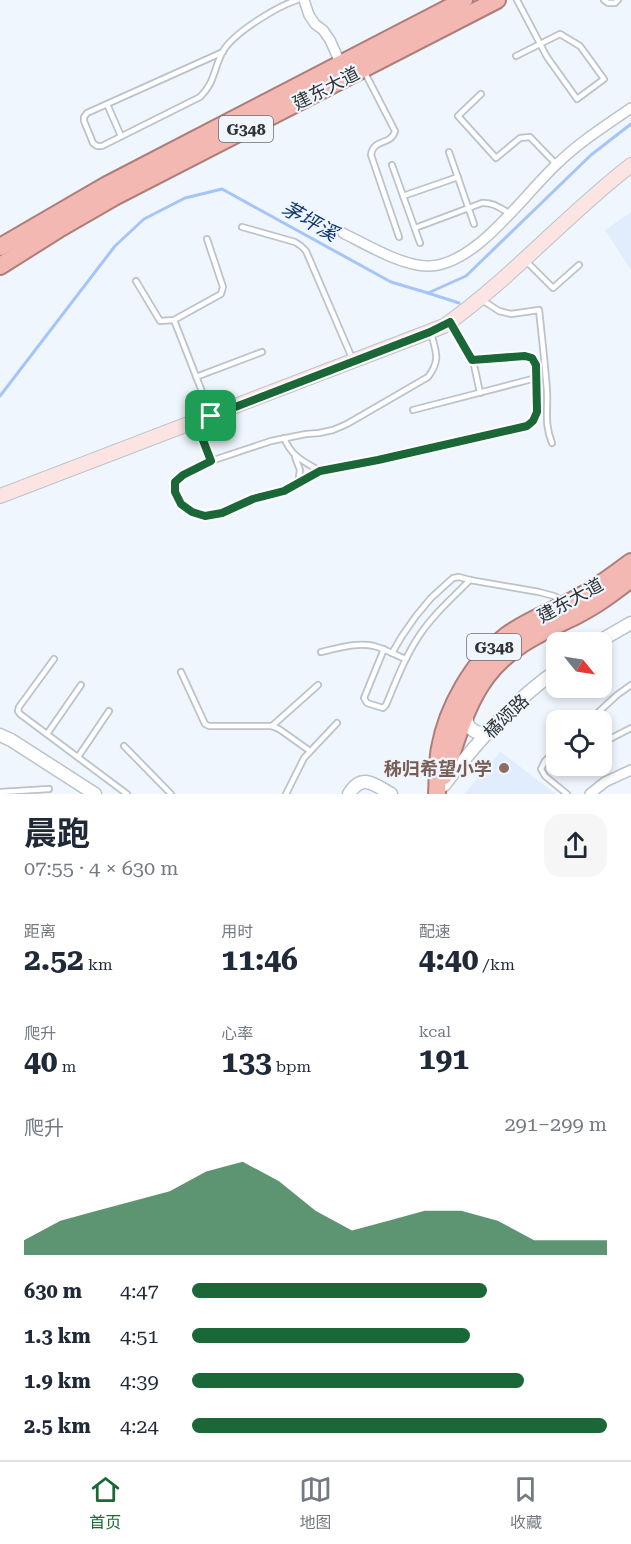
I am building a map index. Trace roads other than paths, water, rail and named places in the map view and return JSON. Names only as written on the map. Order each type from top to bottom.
[{"type":"highway","name":"建东大道","points":[[360,62],[464,0]]},
{"type":"highway","name":"建东大道","points":[[0,247],[107,185],[360,62],[496,0]]},
{"type":"highway","name":"建东大道","points":[[0,266],[62,227],[344,70]]},
{"type":"highway","name":"建东大道","points":[[437,794],[467,711],[487,675],[515,648],[572,609],[631,562]]},
{"type":"highway","name":"建东大道","points":[[437,794],[440,748],[446,727],[464,685],[490,650],[524,625],[607,598],[631,579]]},
{"type":"main road","points":[[0,496],[354,362],[450,322],[631,165]]},
{"type":"street","points":[[304,0],[309,15],[330,40],[344,70]]},
{"type":"street","points":[[343,233],[403,262],[425,266],[449,263],[487,237],[556,164],[577,146],[631,108]]},
{"type":"street","points":[[612,634],[631,623]]},
{"type":"street","name":"橘颂路","points":[[437,794],[489,732],[514,706],[546,679]]},
{"type":"street","points":[[467,711],[466,721],[471,729],[479,733],[489,732]]},
{"type":"street","points":[[0,735],[95,794]]},
{"type":"street","points":[[590,794],[605,782],[631,770]]},
{"type":"street","points":[[350,794],[356,785],[365,782],[374,784],[392,794]]},
{"type":"lane","points":[[223,52],[87,113],[84,121],[93,143],[102,146],[200,97],[211,84],[223,52],[234,38],[287,3],[297,0]]},
{"type":"lane","points":[[516,57],[540,44],[560,34],[580,46],[604,79],[577,99],[547,57],[540,44],[517,0]]},
{"type":"lane","points":[[604,0],[608,3],[615,3],[618,0]]},
{"type":"lane","points":[[360,62],[395,131],[392,138],[374,147],[370,155],[399,237]]},
{"type":"lane","points":[[481,94],[458,116],[496,158],[520,138],[530,137],[556,164]]},
{"type":"lane","points":[[107,104],[122,136]]},
{"type":"lane","points":[[449,152],[474,224]]},
{"type":"lane","points":[[392,165],[420,243]]},
{"type":"lane","points":[[403,196],[458,177]]},
{"type":"lane","points":[[415,228],[488,203],[509,213]]},
{"type":"lane","points":[[242,227],[295,243],[306,251],[354,362]]},
{"type":"lane","points":[[135,281],[160,321],[174,320],[221,294],[223,287],[207,239]]},
{"type":"lane","points":[[524,259],[553,288],[579,265]]},
{"type":"lane","points":[[480,298],[499,311],[511,314],[539,310],[545,356],[546,423],[552,443]]},
{"type":"lane","points":[[174,320],[211,416]]},
{"type":"lane","points":[[450,322],[472,360],[480,393]]},
{"type":"lane","points":[[430,332],[436,355],[436,367],[428,377],[333,430],[271,441],[211,461],[183,475],[175,482],[175,492],[181,504],[192,512],[205,516],[222,513],[253,499],[284,491],[320,471],[527,426],[533,421],[537,412],[536,365],[532,358],[525,356],[472,360]]},
{"type":"lane","points":[[196,377],[262,352]]},
{"type":"lane","points":[[413,410],[536,378]]},
{"type":"lane","points":[[196,422],[211,461]]},
{"type":"lane","points":[[284,438],[300,470],[298,484]]},
{"type":"lane","points":[[295,457],[320,471]]},
{"type":"lane","points":[[392,653],[416,616],[453,578],[459,577],[539,592],[554,596],[572,609]]},
{"type":"lane","points":[[384,649],[364,698],[367,703],[383,708],[419,635],[470,580]]},
{"type":"lane","points":[[321,652],[368,645],[406,659]]},
{"type":"lane","points":[[54,659],[18,711],[127,794]]},
{"type":"lane","points":[[181,672],[205,724],[209,726],[272,726],[310,751]]},
{"type":"lane","points":[[47,735],[81,685]]},
{"type":"lane","points":[[272,726],[318,685]]},
{"type":"lane","points":[[601,710],[631,685]]},
{"type":"lane","points":[[78,757],[109,711]]},
{"type":"lane","points":[[287,794],[304,758],[337,723]]},
{"type":"lane","points":[[612,738],[631,728]]},
{"type":"lane","points":[[124,746],[171,794]]},
{"type":"lane","points":[[546,760],[541,769],[545,776],[567,794]]},
{"type":"lane","points":[[0,792],[49,789]]},
{"type":"waterway","name":"茅坪溪","points":[[0,396],[115,246],[144,219],[185,198],[222,189],[391,282],[428,293],[466,276],[591,155],[631,124]]},
{"type":"waterway","points":[[428,293],[459,303]]},
{"type":"place","name":"秭归希望小学","points":[[504,768]]}]
